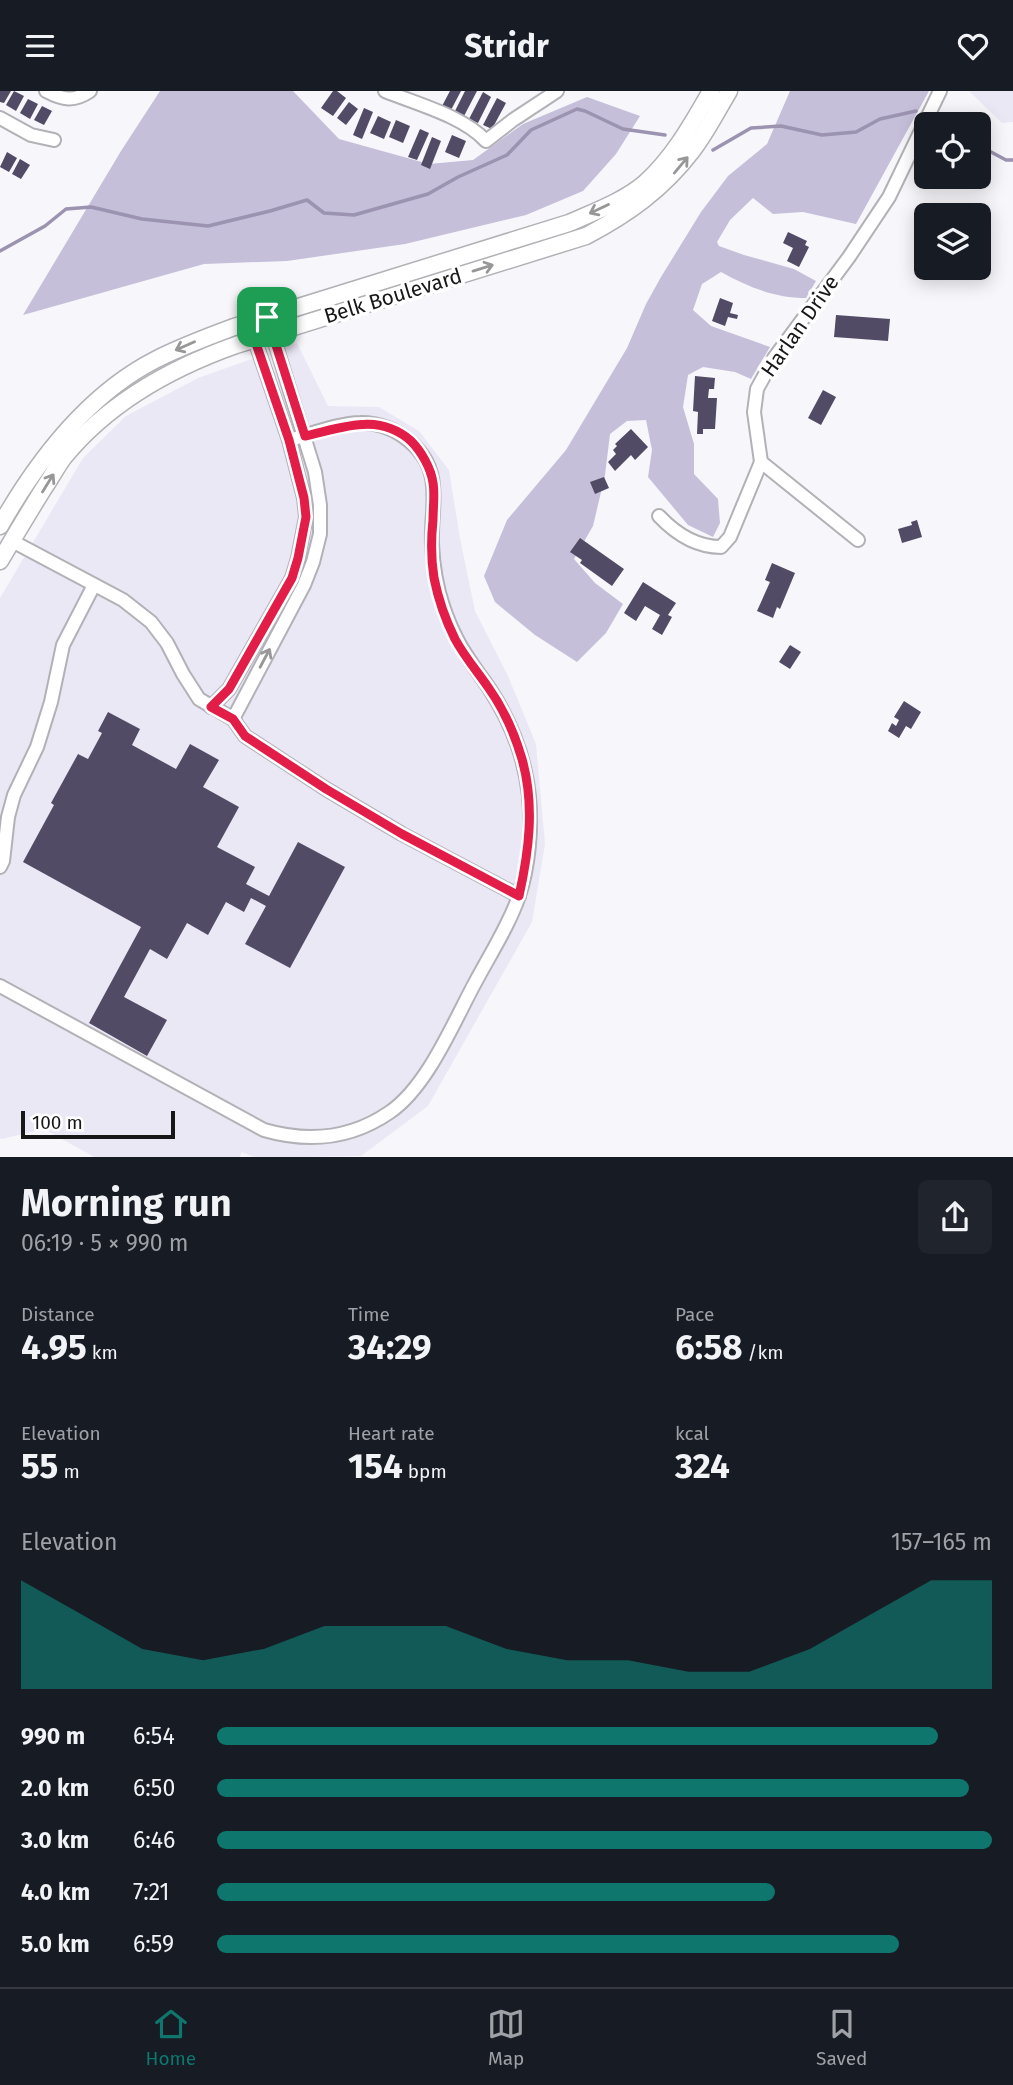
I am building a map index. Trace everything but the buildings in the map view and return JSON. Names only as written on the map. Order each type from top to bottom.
[{"type":"street","points":[[46,91],[66,100],[77,99],[90,91]]},
{"type":"street","points":[[385,91],[466,125],[486,141],[557,91]]},
{"type":"street","name":"Belk Boulevard","points":[[0,561],[63,458],[90,430],[132,394],[252,331],[267,317],[569,223],[607,206],[643,184],[670,156],[711,91]]},
{"type":"street","name":"Belk Boulevard","points":[[0,526],[41,462],[64,433],[122,380],[153,361],[192,342],[252,331],[272,334],[586,236],[646,200],[675,172],[693,150],[729,91]]},
{"type":"street","name":"Harlan Drive","points":[[761,462],[754,412],[757,389],[774,358],[849,257],[889,197],[940,91]]},
{"type":"street","points":[[0,118],[31,135],[54,140]]},
{"type":"street","points":[[233,719],[304,585],[320,534],[320,505],[315,472],[267,317]]},
{"type":"street","points":[[211,707],[229,689],[292,578],[306,517],[289,440],[252,331]]},
{"type":"street","points":[[0,986],[264,1130],[288,1137],[312,1138],[339,1135],[366,1125],[390,1112],[406,1098],[425,1076],[499,939],[519,896],[527,861],[529,797],[522,759],[511,730],[489,689],[455,639],[442,605],[435,579],[431,541],[433,483],[427,463],[412,443],[389,428],[360,423],[289,440]]},
{"type":"street","points":[[659,516],[674,531],[706,547],[721,547],[730,537],[761,462],[858,540]]},
{"type":"street","points":[[12,541],[123,600],[151,622],[167,643],[191,689],[211,707],[233,719],[245,736],[402,834],[519,896]]},
{"type":"street","points":[[0,867],[14,795],[37,747],[51,702],[63,645],[94,585]]},
{"type":"shaded area","points":[[160,91],[293,91],[339,139],[429,164],[473,160],[523,124],[587,97],[640,116],[616,154],[583,191],[526,215],[405,244],[287,261],[204,264],[23,315]]},
{"type":"shaded area","points":[[790,91],[929,91],[917,112],[914,112],[914,118],[856,224],[803,212],[773,214],[753,198],[730,220],[717,242],[719,246],[794,269],[816,281],[806,298],[762,291],[721,272],[702,284],[693,310],[711,326],[770,347],[751,379],[735,372],[703,367],[688,375],[683,407],[694,444],[694,474],[718,499],[720,523],[713,537],[688,525],[648,477],[652,450],[646,420],[627,421],[610,434],[605,475],[593,526],[574,559],[595,583],[623,604],[606,633],[577,662],[535,635],[495,602],[484,576],[507,520],[566,450],[627,348],[646,304],[701,212],[728,176],[767,144]]},
{"type":"shaded area","points":[[969,91],[1013,91],[1013,122],[1002,123]]},
{"type":"shaded area","points":[[297,343],[328,406],[379,407],[419,431],[449,470],[475,611],[508,676],[536,744],[545,844],[532,922],[428,1106],[361,1156],[254,1157],[242,1152],[240,1157],[94,1157],[44,1129],[0,1138],[0,598],[83,458],[126,416],[198,378]]},
{"type":"waterway","points":[[0,251],[45,226],[66,209],[91,207],[142,219],[208,226],[307,200],[324,213],[354,215],[428,194],[507,155],[531,130],[577,109],[623,129],[665,135]]},
{"type":"waterway","points":[[713,150],[751,128],[781,126],[822,135],[856,132],[880,119],[916,111]]},
{"type":"waterway","points":[[991,152],[1006,160],[1013,160]]},
{"type":"route","points":[[267,317],[305,436],[360,423],[389,428],[412,443],[427,463],[433,483],[431,541],[435,579],[442,605],[455,639],[489,689],[511,730],[522,759],[529,797],[530,825],[527,861],[519,896],[402,834],[326,789],[245,736],[233,719],[211,707],[229,689],[292,578],[306,517],[304,498],[289,440],[249,323],[267,317]]}]
